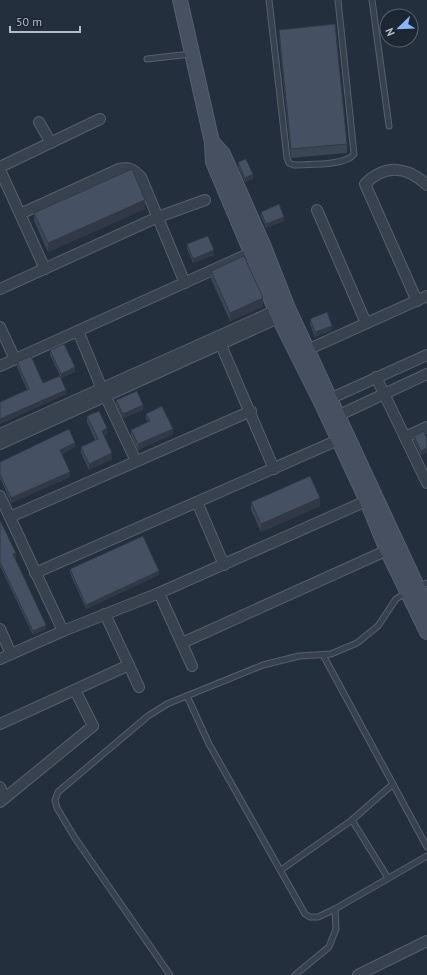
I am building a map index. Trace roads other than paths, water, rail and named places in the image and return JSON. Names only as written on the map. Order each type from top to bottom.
[{"type":"street","points":[[180,0],[212,142],[223,154],[258,250],[283,312],[326,400]]},
{"type":"street","points":[[45,269],[0,169],[100,119]]},
{"type":"street","points":[[39,122],[50,143]]},
{"type":"street","points":[[20,214],[119,169],[127,167],[133,169],[141,177],[185,283]]},
{"type":"street","points":[[416,301],[365,184],[374,176],[384,171],[405,170],[418,176],[427,185]]},
{"type":"street","points":[[0,289],[158,217],[205,200]]},
{"type":"street","points":[[317,210],[366,323]]},
{"type":"street","points":[[0,366],[258,250]]},
{"type":"street","points":[[307,350],[427,296]]},
{"type":"street","points":[[0,444],[104,393],[283,312]]},
{"type":"street","points":[[283,312],[307,350],[333,418],[392,548],[417,588],[427,608]]},
{"type":"street","points":[[0,328],[15,359]]},
{"type":"street","points":[[78,331],[104,393],[136,461]]},
{"type":"street","points":[[220,341],[251,410],[274,469]]},
{"type":"street","points":[[326,400],[427,355]]},
{"type":"street","points":[[333,418],[427,374]]},
{"type":"street","points":[[376,377],[427,482]]},
{"type":"street","points":[[0,434],[104,393]]},
{"type":"street","points":[[10,517],[251,410]]},
{"type":"street","points":[[405,437],[427,427]]},
{"type":"street","points":[[36,573],[342,438]]},
{"type":"street","points":[[0,496],[63,631]]},
{"type":"street","points":[[0,659],[63,631],[160,593],[371,499]]},
{"type":"street","points":[[197,502],[224,565]]},
{"type":"street","points":[[182,643],[392,548]]},
{"type":"street","points":[[417,588],[427,632]]},
{"type":"street","points":[[160,593],[192,666]]},
{"type":"street","points":[[105,614],[139,687]]},
{"type":"street","points":[[0,629],[11,654]]},
{"type":"street","points":[[0,724],[129,665]]},
{"type":"street","points":[[2,800],[93,726],[75,690]]},
{"type":"street","points":[[0,787],[2,800]]},
{"type":"street","points":[[358,975],[427,941]]},
{"type":"lane","points":[[270,0],[287,158],[289,163],[294,165],[342,162],[351,158],[354,154],[338,0]]},
{"type":"lane","points":[[372,0],[389,126]]},
{"type":"lane","points":[[333,26],[340,25]]},
{"type":"lane","points":[[273,32],[280,31]]},
{"type":"lane","points":[[147,59],[192,54]]},
{"type":"lane","points":[[170,975],[75,838],[57,808],[54,800],[58,792],[148,716],[167,704],[274,661],[299,656],[332,654],[346,648],[368,635],[387,615],[396,599],[417,588]]},
{"type":"lane","points":[[323,655],[427,847]]},
{"type":"lane","points":[[187,696],[209,744],[305,914],[310,917],[318,917],[335,909],[427,856]]},
{"type":"lane","points":[[280,870],[352,820],[393,784]]},
{"type":"lane","points":[[352,820],[388,878]]},
{"type":"lane","points":[[295,975],[329,947],[336,929],[335,909]]}]
